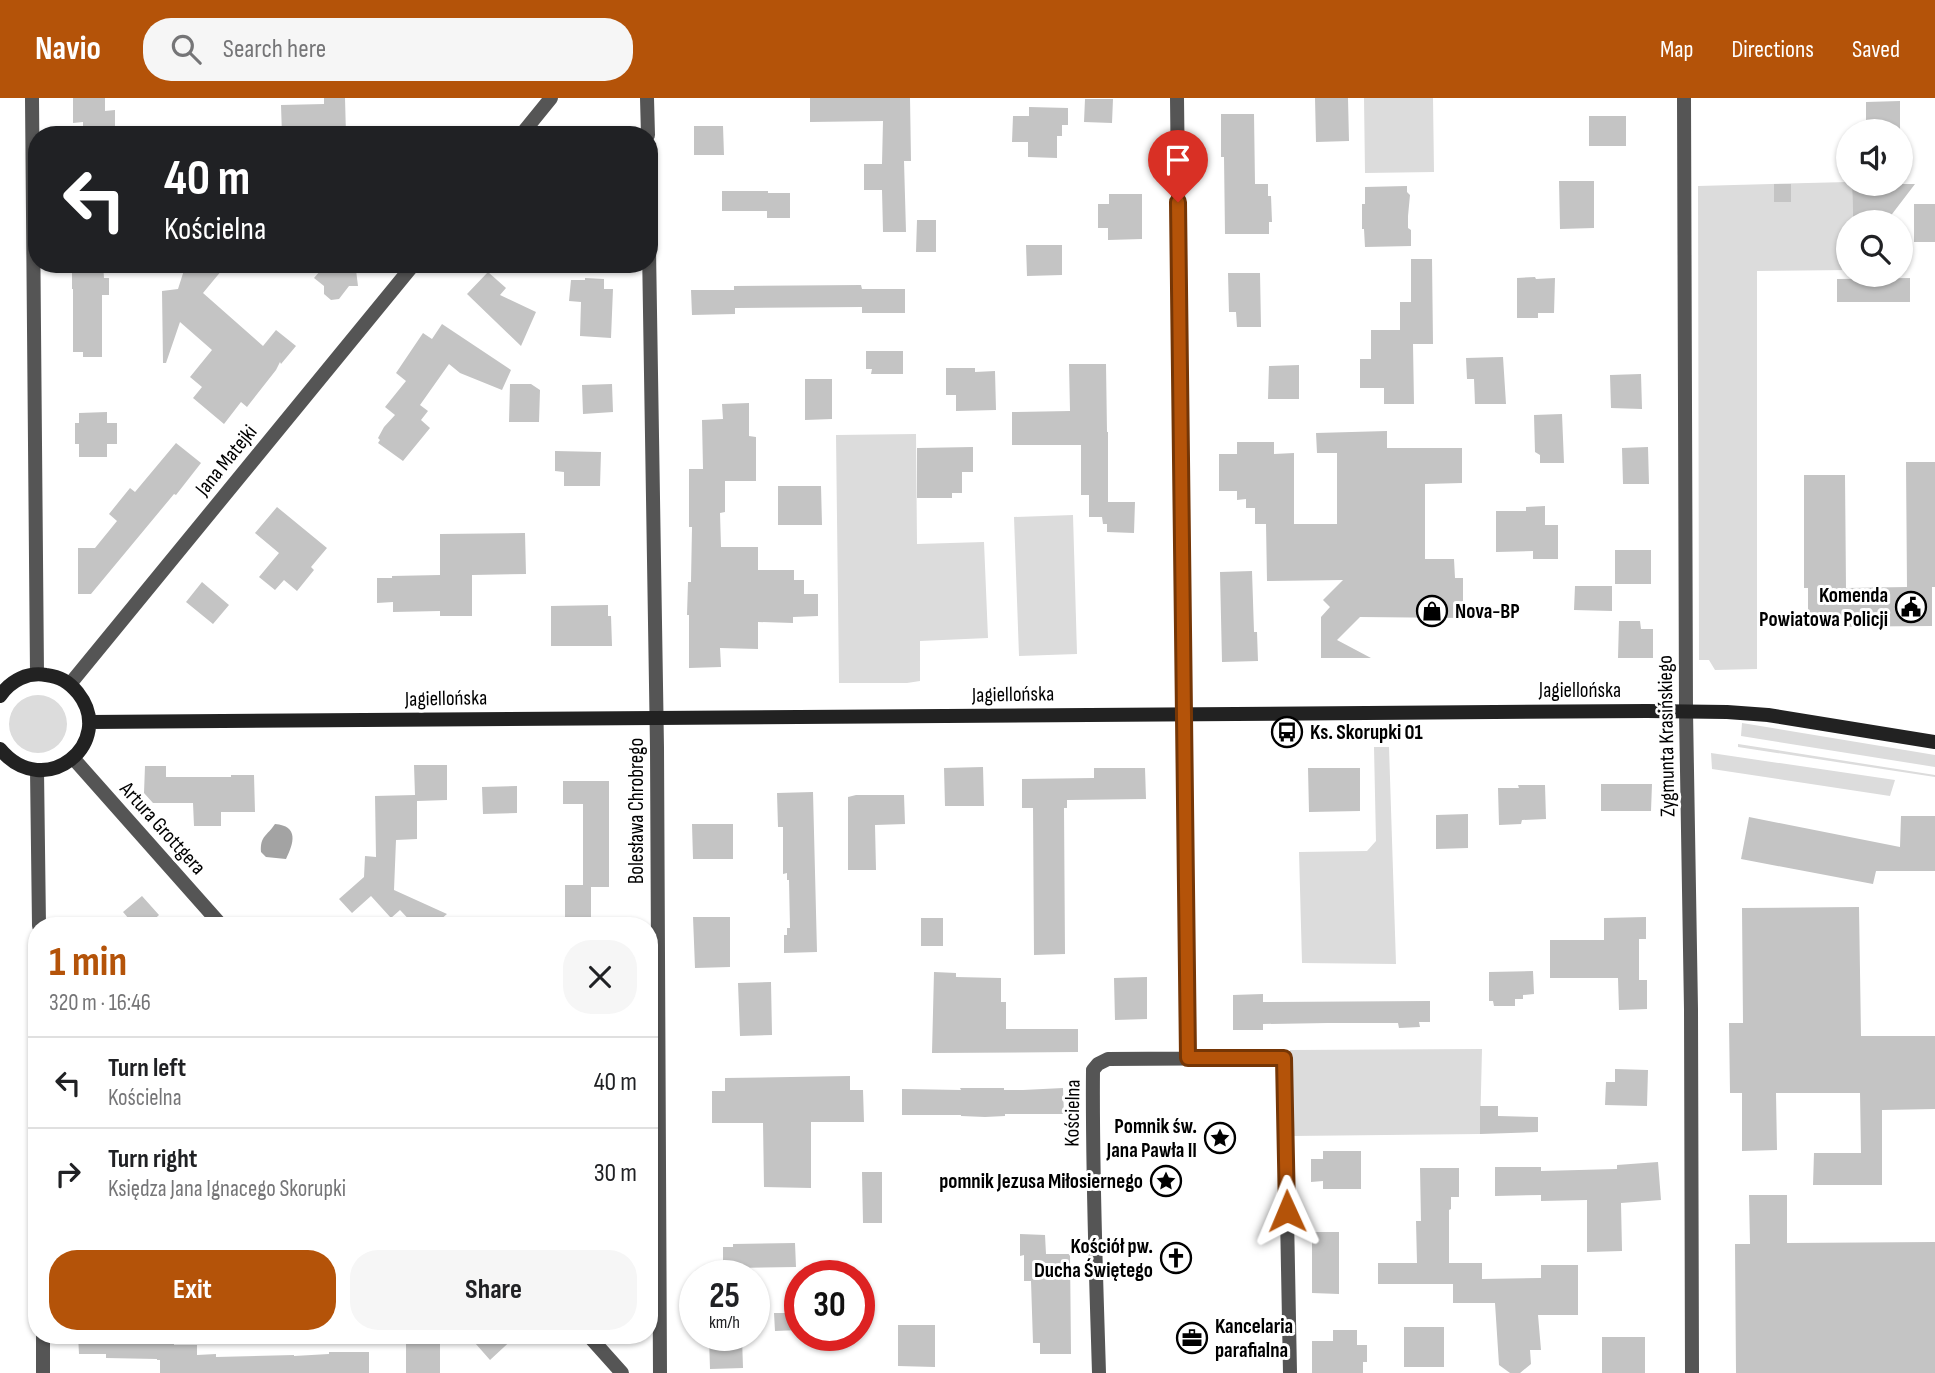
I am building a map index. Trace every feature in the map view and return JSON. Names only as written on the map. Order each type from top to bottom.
[{"type":"street","points":[[32,98],[32,126]]},
{"type":"street","points":[[528,126],[551,98]]},
{"type":"street","points":[[647,98],[648,126]]},
{"type":"street","points":[[1177,98],[1188,1058]]},
{"type":"street","name":"Zygmunta Krasińskiego","points":[[1684,98],[1692,1373]]},
{"type":"street","points":[[34,273],[37,674]]},
{"type":"street","name":"Jana Matejki","points":[[70,684],[407,273]]},
{"type":"street","name":"Bolesława Chrobrego","points":[[649,273],[657,917]]},
{"type":"street","points":[[0,696],[24,676],[37,674],[59,677],[70,684],[85,701],[89,723],[84,743],[73,758],[46,771],[14,763],[0,749]]},
{"type":"street","name":"Jagiellońska","points":[[89,723],[1686,711],[1768,715],[1935,742]]},
{"type":"street","name":"Artura Grottgera","points":[[73,758],[214,917]]},
{"type":"street","points":[[37,770],[38,917]]},
{"type":"street","name":"Bolesława Chrobrego","points":[[658,1045],[660,1373]]},
{"type":"street","name":"Kościelna","points":[[1098,1373],[1092,1161],[1093,1070],[1108,1059],[1188,1058],[1284,1058],[1290,1373]]},
{"type":"street","points":[[43,1344],[43,1373]]},
{"type":"street","points":[[596,1344],[622,1373]]},
{"type":"shaded area","points":[[1364,98],[1433,98],[1434,172],[1365,173]]},
{"type":"shaded area","points":[[1836,182],[1836,196],[1852,196],[1853,210],[1836,210],[1836,270],[1757,271],[1757,669],[1715,670],[1709,660],[1699,660],[1698,186]]},
{"type":"shaded area","points":[[916,434],[917,544],[984,542],[988,638],[920,641],[920,681],[839,683],[836,435]]},
{"type":"shaded area","points":[[1073,515],[1077,654],[1019,656],[1014,517]]},
{"type":"shaded area","points":[[32,695],[44,695],[59,703],[67,718],[67,730],[59,745],[44,753],[32,753],[17,745],[9,730],[9,718],[17,703]]},
{"type":"shaded area","points":[[1742,723],[1935,755],[1935,767],[1741,736]]},
{"type":"shaded area","points":[[1738,744],[1935,775],[1935,777],[1738,747]]},
{"type":"shaded area","points":[[1374,747],[1389,747],[1396,964],[1302,963],[1299,852],[1367,851],[1376,841]]},
{"type":"shaded area","points":[[1711,753],[1895,780],[1890,796],[1712,769]]},
{"type":"shaded area","points":[[275,824],[283,825],[291,832],[291,847],[286,859],[266,857],[261,852],[263,839]]},
{"type":"shaded area","points":[[1482,1049],[1480,1134],[1291,1136],[1290,1050]]},
{"type":"building","points":[[73,98],[105,98],[105,111],[115,110],[115,126],[83,126],[83,122],[73,123]]},
{"type":"building","points":[[324,98],[345,98],[346,126],[282,126],[281,105],[324,104]]},
{"type":"building","points":[[810,98],[910,98],[911,161],[904,161],[906,232],[883,232],[882,190],[864,190],[864,164],[882,164],[883,121],[810,122]]},
{"type":"building","points":[[1315,98],[1348,98],[1349,141],[1316,142]]},
{"type":"building","points":[[1085,99],[1113,99],[1112,123],[1084,122]]},
{"type":"building","points":[[1900,101],[1900,119],[1866,119],[1866,102]]},
{"type":"building","points":[[1029,107],[1068,108],[1068,125],[1062,125],[1062,136],[1057,136],[1057,158],[1028,157],[1028,142],[1012,142],[1013,116],[1029,116]]},
{"type":"building","points":[[1221,114],[1254,114],[1255,184],[1268,184],[1272,222],[1269,222],[1269,234],[1225,234]]},
{"type":"building","points":[[1589,116],[1626,116],[1626,146],[1589,146]]},
{"type":"building","points":[[694,126],[723,126],[724,155],[694,155]]},
{"type":"building","points":[[1559,181],[1594,181],[1594,228],[1560,229]]},
{"type":"building","points":[[1774,184],[1791,184],[1791,202],[1774,202]]},
{"type":"building","points":[[1407,186],[1410,195],[1408,228],[1411,230],[1411,246],[1365,247],[1362,204],[1365,204],[1365,187]]},
{"type":"building","points":[[722,191],[790,193],[790,218],[767,218],[767,211],[722,211]]},
{"type":"building","points":[[1109,194],[1142,194],[1142,239],[1108,240],[1108,228],[1098,228],[1098,204],[1109,204]]},
{"type":"building","points":[[1852,196],[1906,196],[1895,210],[1853,210]]},
{"type":"building","points":[[1914,204],[1935,204],[1935,242],[1914,242]]},
{"type":"building","points":[[917,220],[936,220],[936,252],[916,252]]},
{"type":"building","points":[[1026,245],[1062,245],[1062,275],[1027,276]]},
{"type":"building","points":[[1411,259],[1432,259],[1433,344],[1413,344],[1414,404],[1384,404],[1384,388],[1360,388],[1360,359],[1371,359],[1371,330],[1400,330],[1400,302],[1411,302]]},
{"type":"building","points":[[72,273],[104,273],[104,278],[109,278],[109,295],[102,295],[102,357],[83,357],[83,352],[73,352]]},
{"type":"building","points":[[183,273],[220,273],[203,293],[263,346],[276,330],[296,346],[281,364],[280,362],[247,407],[241,402],[224,424],[193,398],[202,387],[190,377],[212,350],[180,322],[166,363],[163,363],[162,291],[178,289]]},
{"type":"building","points":[[318,273],[356,273],[358,286],[349,286],[339,299],[331,300],[324,294],[324,286],[314,278]]},
{"type":"building","points":[[489,273],[506,288],[500,295],[536,312],[521,346],[467,294]]},
{"type":"building","points":[[1228,273],[1260,273],[1261,327],[1237,327],[1236,312],[1229,312]]},
{"type":"building","points":[[1517,278],[1555,278],[1554,313],[1538,313],[1538,318],[1517,318]]},
{"type":"building","points":[[604,279],[604,289],[613,289],[611,338],[580,336],[581,302],[569,301],[571,280]]},
{"type":"building","points":[[861,285],[862,289],[905,289],[905,313],[862,313],[862,307],[735,308],[735,314],[692,315],[691,290],[734,290],[734,286]]},
{"type":"building","points":[[1837,287],[1910,287],[1910,302],[1837,302]]},
{"type":"building","points":[[442,324],[511,370],[502,390],[460,373],[449,364],[420,405],[428,411],[421,420],[430,428],[403,461],[378,443],[384,427],[395,415],[385,407],[406,381],[396,373],[423,333],[432,339]]},
{"type":"building","points":[[866,351],[903,351],[903,374],[871,374],[872,369],[866,369]]},
{"type":"building","points":[[1503,357],[1506,404],[1475,404],[1474,379],[1467,379],[1466,358]]},
{"type":"building","points":[[1069,364],[1106,364],[1108,502],[1135,502],[1134,533],[1107,532],[1107,524],[1103,524],[1102,517],[1089,517],[1089,495],[1081,495],[1081,445],[1012,445],[1012,412],[1070,411]]},
{"type":"building","points":[[1299,365],[1299,399],[1268,399],[1269,366]]},
{"type":"building","points":[[946,368],[975,368],[975,372],[995,371],[996,410],[956,411],[956,395],[946,395]]},
{"type":"building","points":[[1641,374],[1642,409],[1611,408],[1610,375]]},
{"type":"building","points":[[805,379],[832,379],[832,419],[805,420]]},
{"type":"building","points":[[510,384],[531,384],[540,390],[539,422],[509,422]]},
{"type":"building","points":[[612,384],[613,412],[583,414],[582,385]]},
{"type":"building","points":[[749,403],[749,436],[756,437],[756,481],[725,481],[725,512],[720,513],[721,547],[758,547],[758,570],[794,570],[794,580],[804,580],[804,594],[818,594],[818,616],[793,617],[793,623],[758,622],[758,649],[720,648],[721,667],[689,668],[687,615],[688,582],[691,582],[692,527],[689,527],[689,469],[703,469],[702,420],[723,419],[722,404]]},
{"type":"building","points":[[107,412],[107,423],[117,423],[117,444],[107,444],[107,457],[79,457],[79,444],[75,444],[75,423],[79,423],[79,413]]},
{"type":"building","points":[[1562,414],[1564,463],[1540,463],[1540,455],[1535,452],[1534,415]]},
{"type":"building","points":[[1387,431],[1387,448],[1462,448],[1462,483],[1425,484],[1425,559],[1454,559],[1455,578],[1463,578],[1463,618],[1360,617],[1337,640],[1371,658],[1321,658],[1321,617],[1330,607],[1323,600],[1343,580],[1267,581],[1266,524],[1255,524],[1255,508],[1246,508],[1246,499],[1237,500],[1237,491],[1219,491],[1219,454],[1237,454],[1237,442],[1274,442],[1274,454],[1294,453],[1294,524],[1337,524],[1337,453],[1317,453],[1316,433]]},
{"type":"building","points":[[176,443],[201,463],[91,594],[78,594],[78,548],[95,548],[117,521],[109,514],[130,488],[135,492]]},
{"type":"building","points":[[973,447],[973,472],[962,472],[962,493],[952,493],[952,498],[917,498],[917,448]]},
{"type":"building","points":[[1648,447],[1649,484],[1623,484],[1622,448]]},
{"type":"building","points":[[555,451],[601,452],[600,486],[564,486],[564,472],[555,471]]},
{"type":"building","points":[[1906,462],[1935,462],[1935,587],[1932,587],[1932,626],[1808,627],[1808,588],[1804,588],[1804,475],[1845,475],[1846,588],[1907,587]]},
{"type":"building","points":[[778,486],[821,486],[822,525],[778,525]]},
{"type":"building","points":[[1545,506],[1545,525],[1558,525],[1558,559],[1533,559],[1533,551],[1496,552],[1496,511],[1526,511],[1526,507]]},
{"type":"building","points":[[277,507],[327,548],[311,567],[314,570],[297,591],[284,580],[275,590],[259,577],[279,553],[255,533]]},
{"type":"building","points":[[525,533],[526,574],[472,575],[472,616],[440,616],[440,611],[393,612],[393,602],[377,603],[377,578],[440,575],[440,534]]},
{"type":"building","points":[[1615,550],[1651,550],[1651,584],[1615,584]]},
{"type":"building","points":[[1252,571],[1258,661],[1222,662],[1220,572]]},
{"type":"building","points":[[202,582],[229,605],[213,624],[186,602]]},
{"type":"building","points":[[1575,586],[1612,586],[1612,611],[1574,610]]},
{"type":"building","points":[[608,605],[612,646],[551,646],[551,606]]},
{"type":"building","points":[[1619,621],[1640,621],[1641,629],[1653,629],[1653,658],[1618,658]]},
{"type":"building","points":[[414,765],[447,765],[447,800],[417,801],[417,839],[396,840],[394,890],[447,914],[444,917],[407,917],[400,910],[390,917],[371,896],[352,913],[339,899],[364,877],[365,856],[376,857],[375,796],[415,795]]},
{"type":"building","points":[[145,766],[166,766],[166,777],[254,775],[255,812],[221,812],[221,826],[194,826],[193,803],[153,803],[144,793]]},
{"type":"building","points":[[983,767],[984,806],[945,806],[944,768]]},
{"type":"building","points":[[1094,768],[1145,768],[1146,799],[1067,800],[1067,808],[1064,808],[1065,954],[1034,955],[1033,808],[1022,808],[1022,779],[1094,778]]},
{"type":"building","points":[[1308,768],[1360,768],[1360,811],[1309,812]]},
{"type":"building","points":[[563,781],[609,781],[609,887],[591,887],[591,917],[565,917],[565,885],[583,885],[583,804],[563,804]]},
{"type":"building","points":[[1601,784],[1652,784],[1651,811],[1601,811]]},
{"type":"building","points":[[1518,785],[1545,785],[1546,819],[1499,825],[1498,788],[1519,788]]},
{"type":"building","points":[[517,786],[517,813],[483,814],[482,787]]},
{"type":"building","points":[[813,792],[817,952],[784,953],[784,935],[787,935],[787,928],[790,928],[789,880],[787,873],[783,874],[783,827],[778,827],[777,793]]},
{"type":"building","points":[[904,795],[905,824],[875,825],[876,870],[848,870],[848,797]]},
{"type":"building","points":[[1468,814],[1468,848],[1436,849],[1436,815]]},
{"type":"building","points":[[1901,816],[1935,816],[1935,871],[1876,871],[1873,884],[1741,859],[1749,817],[1900,847]]},
{"type":"building","points":[[692,824],[733,824],[733,859],[693,859]]},
{"type":"building","points":[[142,896],[159,915],[127,917],[123,912]]},
{"type":"building","points":[[1859,907],[1861,1036],[1935,1036],[1935,1109],[1882,1110],[1882,1185],[1813,1185],[1814,1153],[1861,1153],[1860,1093],[1776,1093],[1777,1150],[1742,1151],[1742,1093],[1730,1093],[1729,1023],[1743,1023],[1742,908]]},
{"type":"building","points":[[693,917],[730,917],[730,967],[695,968]]},
{"type":"building","points":[[1646,917],[1646,939],[1639,939],[1639,980],[1647,980],[1647,1009],[1619,1010],[1618,978],[1550,978],[1550,940],[1604,940],[1604,918]]},
{"type":"building","points":[[921,918],[943,918],[943,946],[921,946]]},
{"type":"building","points":[[1533,971],[1534,994],[1515,999],[1515,1006],[1494,1006],[1493,1001],[1489,1001],[1489,972]]},
{"type":"building","points":[[934,972],[956,973],[956,977],[1001,978],[1001,1002],[1006,1002],[1006,1029],[1078,1029],[1078,1052],[932,1053]]},
{"type":"building","points":[[1147,977],[1147,1019],[1115,1020],[1114,978]]},
{"type":"building","points":[[771,982],[772,1035],[740,1036],[738,983]]},
{"type":"building","points":[[1263,994],[1263,1002],[1430,1001],[1430,1022],[1419,1022],[1420,1027],[1399,1028],[1398,1023],[1263,1024],[1263,1030],[1233,1030],[1233,995]]},
{"type":"building","points":[[1615,1069],[1648,1070],[1647,1106],[1605,1105],[1606,1082],[1615,1082]]},
{"type":"building","points":[[850,1076],[850,1090],[863,1090],[864,1122],[811,1122],[811,1188],[764,1187],[763,1123],[712,1123],[712,1091],[725,1091],[725,1078]]},
{"type":"building","points":[[960,1088],[1063,1088],[1064,1114],[1005,1114],[985,1117],[902,1115],[902,1089],[961,1090]]},
{"type":"building","points":[[1480,1106],[1498,1106],[1498,1116],[1538,1117],[1538,1132],[1480,1134]]},
{"type":"building","points":[[1323,1151],[1361,1151],[1361,1189],[1323,1189],[1323,1181],[1311,1182],[1311,1159],[1323,1159]]},
{"type":"building","points":[[1658,1162],[1661,1200],[1621,1203],[1622,1251],[1587,1252],[1587,1200],[1541,1201],[1541,1195],[1495,1196],[1495,1167],[1541,1167],[1541,1171],[1617,1169],[1617,1165]]},
{"type":"building","points":[[1420,1168],[1459,1168],[1459,1197],[1451,1197],[1449,1210],[1449,1263],[1482,1263],[1482,1279],[1541,1278],[1541,1265],[1578,1265],[1578,1315],[1538,1315],[1541,1350],[1530,1350],[1531,1364],[1520,1373],[1510,1373],[1499,1365],[1495,1303],[1453,1303],[1453,1284],[1378,1284],[1378,1263],[1417,1263],[1416,1221],[1421,1221]]},
{"type":"building","points":[[862,1172],[882,1172],[882,1223],[863,1223]]},
{"type":"building","points":[[1749,1195],[1787,1195],[1787,1243],[1935,1242],[1935,1373],[1736,1373],[1735,1244],[1750,1244]]},
{"type":"building","points":[[1312,1232],[1339,1232],[1339,1294],[1312,1293]]},
{"type":"building","points":[[1020,1234],[1045,1235],[1046,1254],[1070,1254],[1071,1354],[1040,1354],[1040,1343],[1033,1343],[1031,1281],[1024,1281],[1024,1255],[1020,1256]]},
{"type":"building","points":[[795,1243],[796,1260],[784,1260],[784,1267],[770,1267],[770,1260],[723,1260],[723,1247],[733,1247],[733,1244]]},
{"type":"building","points":[[774,1313],[784,1313],[784,1331],[775,1331]]},
{"type":"building","points":[[898,1325],[935,1325],[935,1367],[898,1366]]},
{"type":"building","points":[[1404,1327],[1444,1327],[1444,1367],[1404,1367]]},
{"type":"building","points":[[1333,1330],[1357,1330],[1357,1345],[1367,1345],[1367,1362],[1363,1362],[1363,1373],[1312,1373],[1312,1341],[1333,1341]]},
{"type":"building","points":[[1602,1337],[1645,1337],[1645,1373],[1602,1373]]},
{"type":"building","points":[[78,1344],[197,1345],[197,1355],[216,1354],[216,1357],[369,1352],[369,1373],[160,1373],[160,1360],[157,1359],[106,1358],[106,1354],[79,1354]]},
{"type":"building","points":[[406,1344],[440,1344],[440,1373],[406,1373]]},
{"type":"building","points":[[476,1344],[507,1344],[490,1360]]},
{"type":"building","points":[[709,1351],[742,1351],[743,1368],[710,1369]]},
{"type":"place","name":"Komenda Powiatowa Policji","points":[[1911,607]]},
{"type":"place","name":"Nova-BP","points":[[1432,611]]},
{"type":"place","name":"Ks. Skorupki 01","points":[[1287,732]]},
{"type":"place","name":"Pomnik św. Jana Pawła II","points":[[1220,1138]]},
{"type":"place","name":"pomnik Jezusa Miłosiernego","points":[[1166,1181]]},
{"type":"place","name":"Kościół pw. Ducha Świętego","points":[[1176,1258]]},
{"type":"place","name":"Kancelaria parafialna","points":[[1192,1338]]},
{"type":"route","points":[[1178,202],[1188,1058],[1284,1058],[1287,1211]]}]
